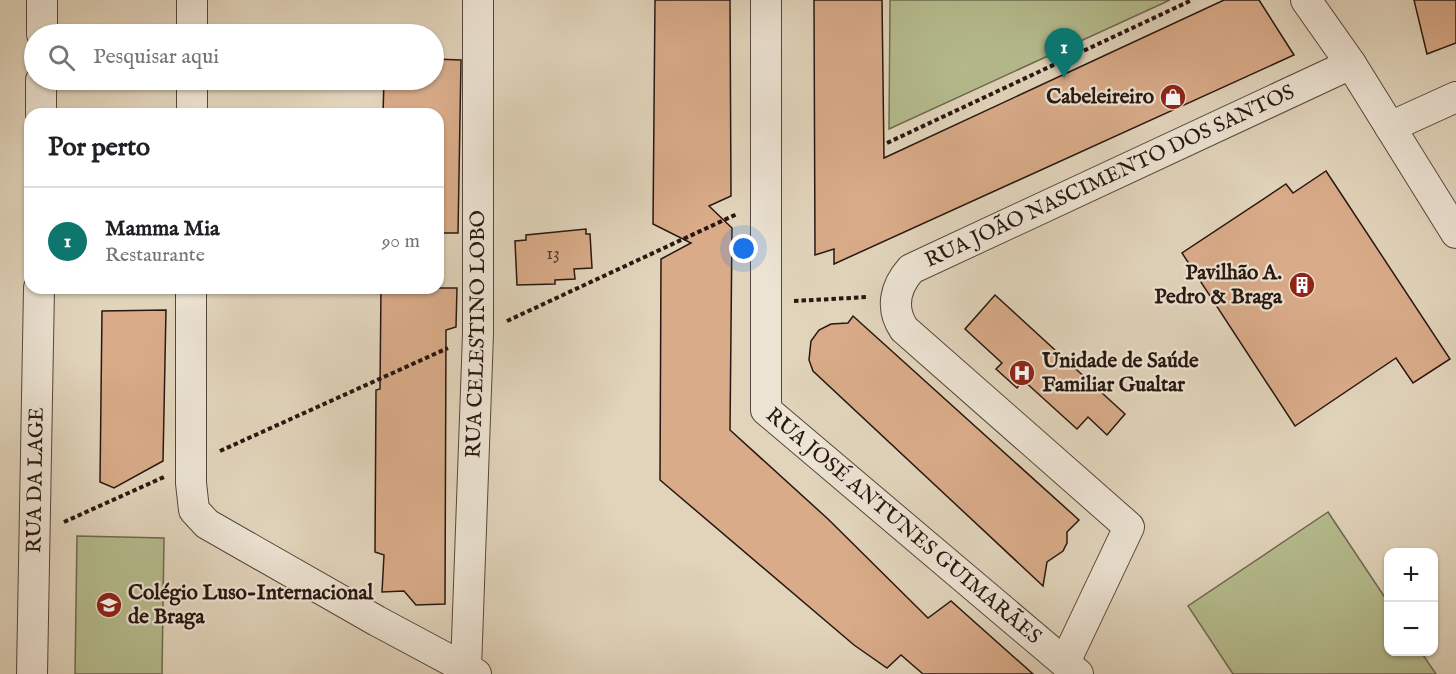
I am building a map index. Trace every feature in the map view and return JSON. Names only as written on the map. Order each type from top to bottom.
[{"type":"street","points":[[42,0],[42,24]]},
{"type":"street","points":[[192,0],[192,24]]},
{"type":"street","name":"RUA CELESTINO LOBO","points":[[471,671],[478,334],[478,0]]},
{"type":"street","name":"RUA JOSÉ ANTUNES GUIMARÃES","points":[[766,0],[766,410],[1071,668]]},
{"type":"street","points":[[1306,0],[1351,64],[1456,232]]},
{"type":"street","name":"RUA JOÃO NASCIMENTO DOS SANTOS","points":[[896,296],[898,286],[912,269],[1351,64]]},
{"type":"street","points":[[41,90],[41,108]]},
{"type":"street","points":[[192,90],[192,108]]},
{"type":"street","points":[[1390,128],[1456,96]]},
{"type":"street","name":"RUA DA LAGE","points":[[32,674],[39,294]]},
{"type":"street","points":[[191,294],[190,464],[194,510],[207,524],[377,621],[471,671]]},
{"type":"street","points":[[896,296],[897,316],[904,329],[1129,527],[1071,668]]},
{"type":"path","points":[[887,143],[1192,0]]},
{"type":"path","points":[[36,535],[766,201]]},
{"type":"path","points":[[766,303],[896,296]]},
{"type":"green space","points":[[890,0],[1170,0],[889,129]]},
{"type":"green space","points":[[1328,512],[1384,596],[1384,656],[1424,656],[1436,674],[1233,674],[1188,606]]},
{"type":"green space","points":[[77,536],[164,538],[162,674],[75,674]]},
{"type":"building","points":[[655,0],[730,0],[731,196],[709,206],[732,228],[730,430],[828,519],[928,618],[951,601],[1033,674],[923,674],[901,655],[887,668],[854,645],[660,480],[661,259],[691,243],[653,224]]},
{"type":"building","points":[[814,0],[882,0],[884,158],[1224,0],[1259,0],[1294,55],[834,264],[834,249],[815,255]]},
{"type":"building","points":[[1414,0],[1456,0],[1456,43],[1427,54]]},
{"type":"building","points":[[444,59],[461,60],[458,233],[444,233],[444,108],[383,108],[384,90],[444,90]]},
{"type":"building","name":"Pavilhão A. Pedro & Braga","points":[[1326,171],[1450,359],[1413,383],[1396,358],[1295,426],[1182,253],[1286,184],[1293,193]]},
{"type":"building","points":[[586,229],[586,234],[590,234],[592,268],[574,269],[575,279],[555,280],[555,284],[517,285],[515,241],[526,240],[526,235]]},
{"type":"building","points":[[444,288],[457,288],[456,327],[446,330],[445,604],[416,605],[404,591],[382,592],[384,555],[375,552],[376,390],[380,389],[381,294],[444,294]]},
{"type":"building","points":[[995,295],[1125,414],[1107,435],[1088,417],[1077,429],[1023,380],[1017,388],[996,369],[1002,363],[965,329]]},
{"type":"building","points":[[166,310],[163,461],[114,488],[100,482],[102,311]]},
{"type":"building","points":[[853,316],[1079,520],[1067,532],[1067,543],[1063,551],[1047,562],[1043,586],[813,371],[809,360],[811,341],[819,330],[831,324],[848,323]]},
{"type":"place","name":"Mamma Mia","points":[[1064,78]]},
{"type":"place","name":"Cabeleireiro","points":[[1173,97]]},
{"type":"place","name":"Pavilhão A. Pedro & Braga","points":[[1302,285]]},
{"type":"place","name":"Unidade de Saúde Familiar Gualtar","points":[[1022,373]]},
{"type":"place","name":"Colégio Luso-Internacional de Braga","points":[[109,605]]}]
